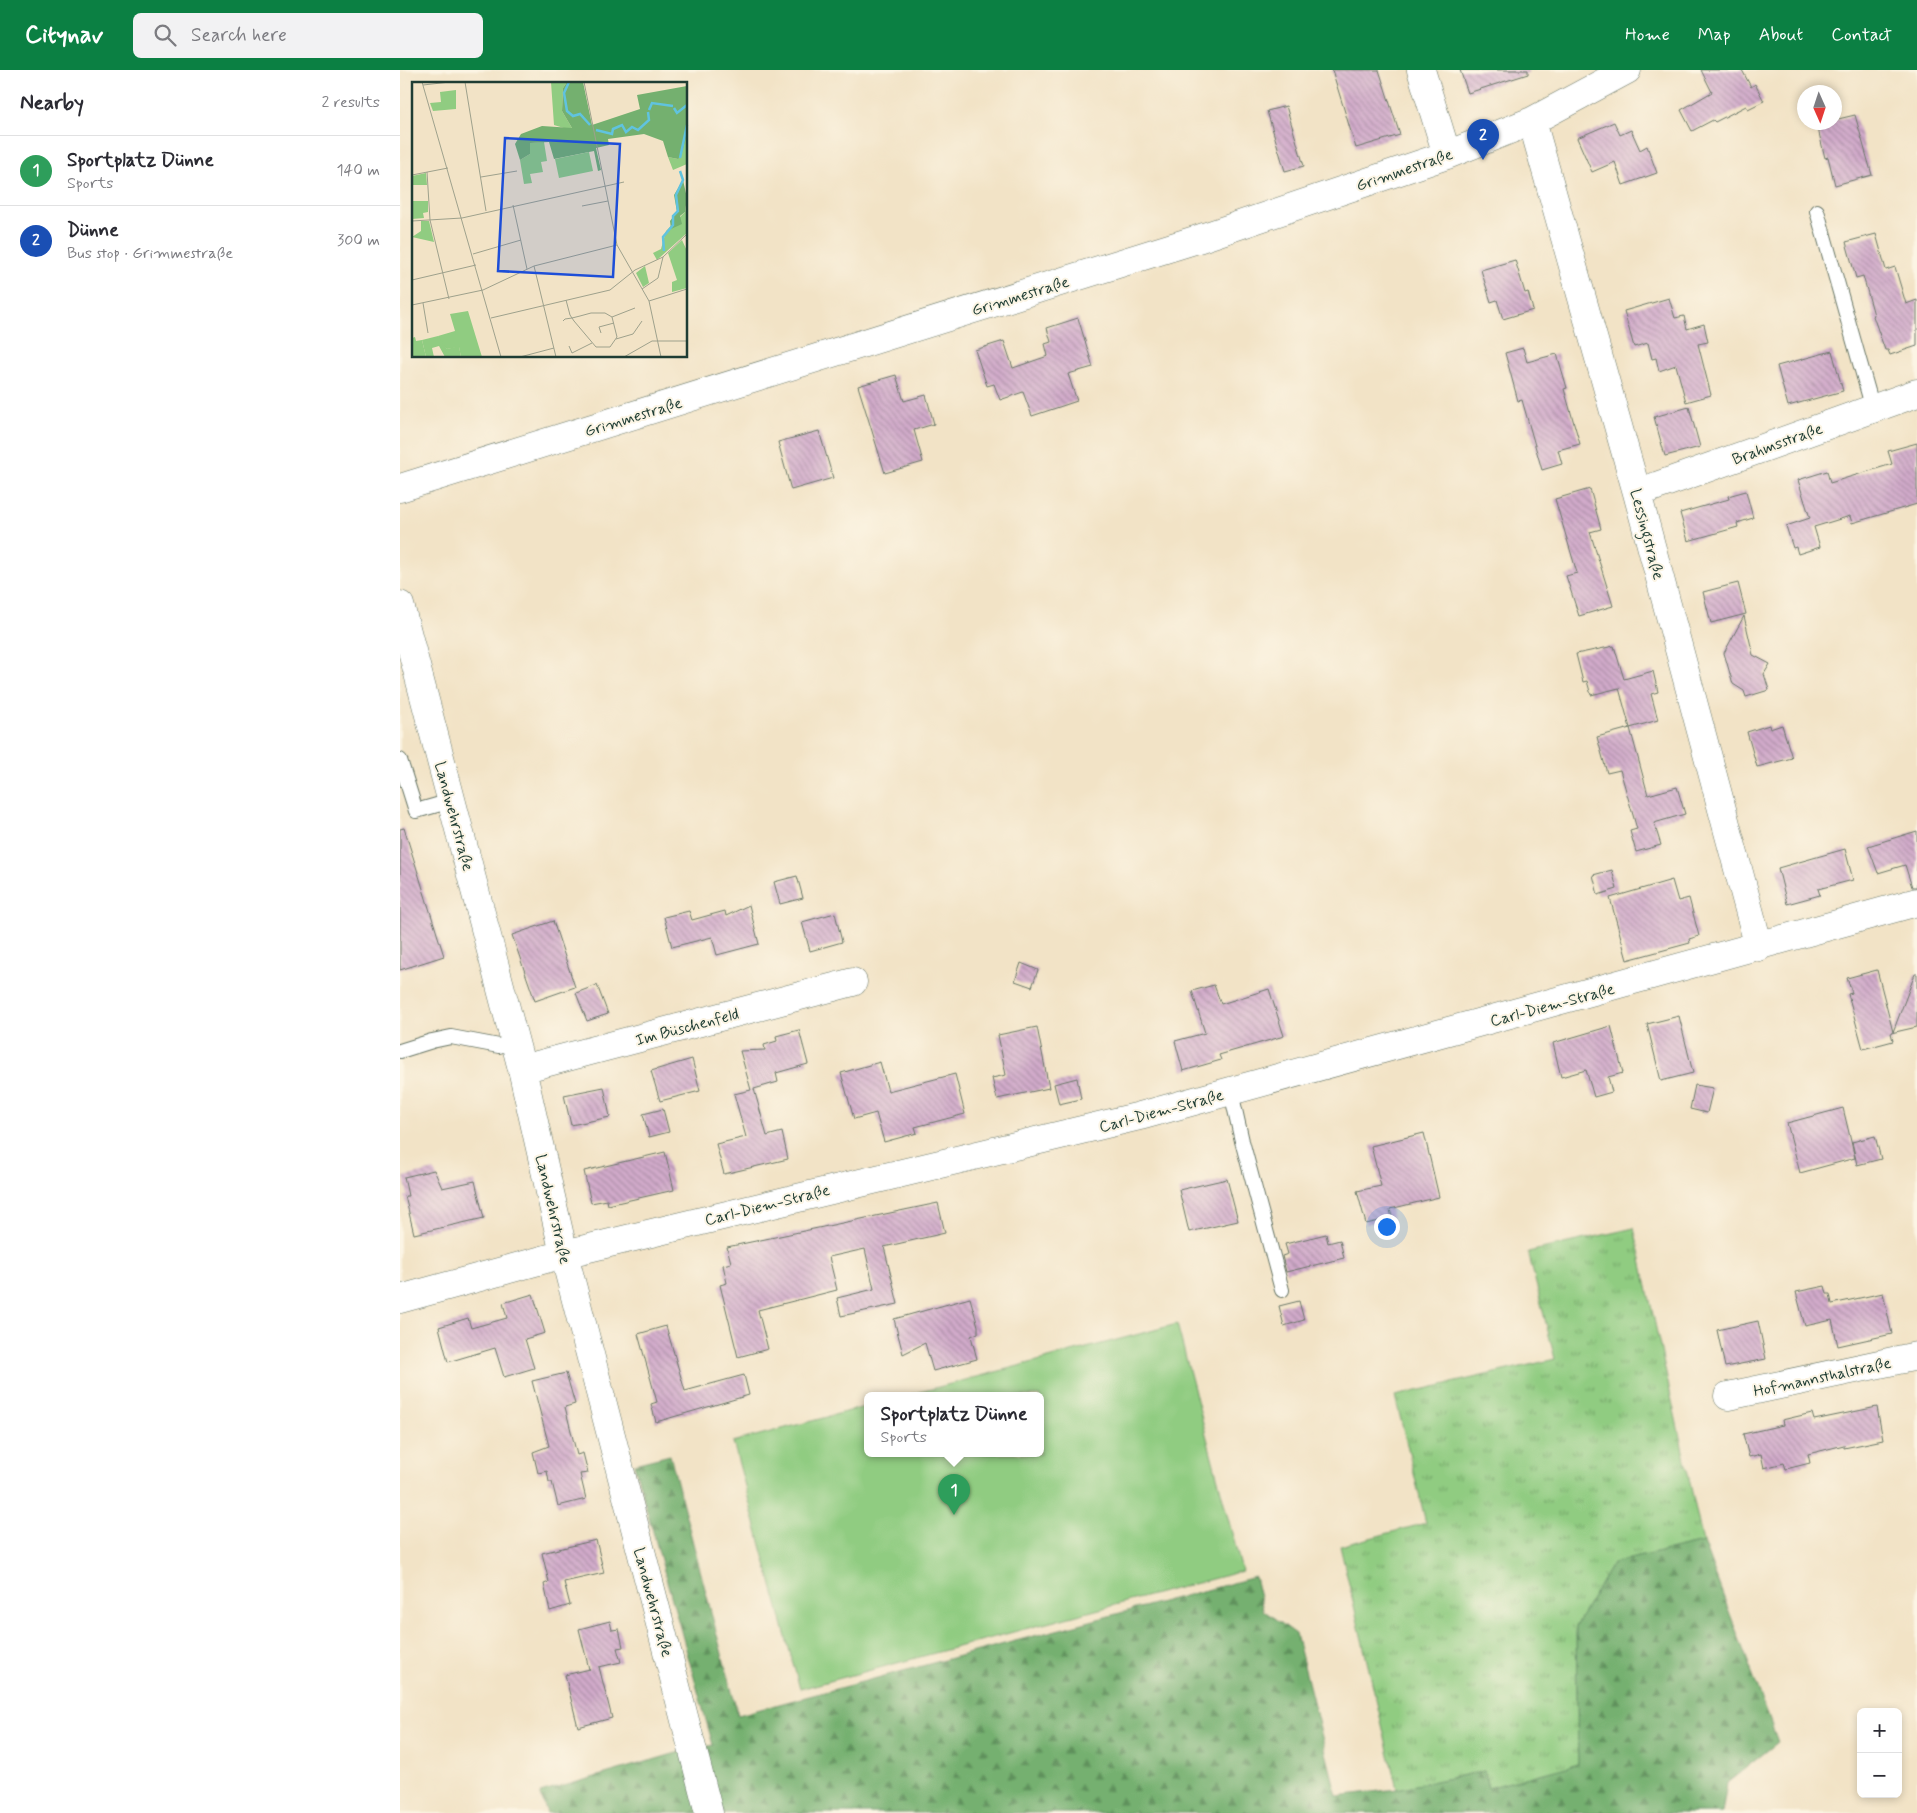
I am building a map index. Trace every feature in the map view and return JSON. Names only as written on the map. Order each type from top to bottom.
[{"type":"street","points":[[1421,70],[1447,155]]},
{"type":"street","name":"Grimmestraße","points":[[400,488],[1198,239],[1447,155],[1532,122],[1627,70]]},
{"type":"street","name":"Lessingstraße","points":[[1532,122],[1637,493],[1759,947]]},
{"type":"street","name":"Brahmsstraße","points":[[1637,493],[1917,393]]},
{"type":"street","name":"Landwehrstraße","points":[[400,605],[522,1069],[564,1254],[709,1813]]},
{"type":"street","name":"Carl-Diem-Straße","points":[[400,1299],[564,1254],[1140,1116],[1917,902]]},
{"type":"street","name":"Im Büschenfeld","points":[[522,1069],[852,982]]},
{"type":"street","name":"Hofmannsthalstraße","points":[[1728,1396],[1917,1356]]},
{"type":"lane","points":[[1816,211],[1873,409]]},
{"type":"lane","points":[[400,760],[416,811],[451,801]]},
{"type":"lane","points":[[400,1051],[451,1037],[499,1046],[514,1041]]},
{"type":"lane","points":[[1231,1092],[1242,1141],[1282,1290]]},
{"type":"green space","points":[[1634,1228],[1703,1542],[1613,1563],[1576,1626],[1578,1764],[1488,1788],[1484,1771],[1397,1789],[1340,1546],[1426,1523],[1395,1396],[1555,1359],[1528,1252]]},
{"type":"green space","points":[[1177,1324],[1242,1571],[800,1689],[733,1442],[864,1407],[864,1457],[1044,1457],[1044,1392],[920,1392]]},
{"type":"green space","points":[[670,1455],[738,1715],[1255,1577],[1263,1610],[1296,1634],[1337,1796],[1397,1789],[1484,1771],[1488,1788],[1578,1764],[1576,1626],[1613,1563],[1703,1542],[1778,1742],[1727,1783],[1722,1813],[547,1813],[540,1793],[680,1752],[713,1745],[634,1464]]},
{"type":"building","points":[[1332,70],[1379,70],[1400,135],[1356,148]]},
{"type":"building","points":[[1460,70],[1528,70],[1528,74],[1468,93]]},
{"type":"building","points":[[1701,70],[1742,70],[1751,87],[1755,84],[1764,101],[1748,109],[1746,106],[1692,131],[1681,110],[1712,92]]},
{"type":"building","points":[[1286,106],[1304,166],[1285,171],[1267,111]]},
{"type":"building","points":[[1855,115],[1872,175],[1835,185],[1828,157],[1825,158],[1819,130],[1842,130],[1842,118]]},
{"type":"building","points":[[1614,122],[1620,135],[1631,130],[1640,150],[1647,146],[1657,173],[1623,185],[1615,162],[1592,172],[1577,138]]},
{"type":"building","points":[[1876,234],[1886,270],[1895,267],[1906,304],[1917,300],[1917,346],[1890,355],[1888,350],[1885,350],[1873,316],[1863,276],[1856,278],[1846,242]]},
{"type":"building","points":[[1515,260],[1525,293],[1528,292],[1533,310],[1503,319],[1497,300],[1491,302],[1481,270]]},
{"type":"building","points":[[1669,298],[1675,318],[1684,316],[1687,329],[1704,324],[1708,342],[1698,344],[1711,395],[1686,402],[1676,365],[1659,371],[1656,358],[1652,359],[1648,343],[1634,347],[1624,311]]},
{"type":"building","points":[[1078,318],[1093,367],[1068,374],[1077,401],[1032,416],[1023,392],[1000,400],[994,384],[987,386],[975,350],[1004,341],[1013,368],[1048,356],[1045,344],[1051,342],[1047,328]]},
{"type":"building","points":[[1523,348],[1527,362],[1557,354],[1567,388],[1564,389],[1580,444],[1558,450],[1562,464],[1542,470],[1522,400],[1518,401],[1505,353]]},
{"type":"building","points":[[1832,351],[1843,391],[1788,406],[1777,366]]},
{"type":"building","points":[[896,375],[904,401],[926,395],[934,424],[914,430],[923,462],[885,473],[858,386]]},
{"type":"building","points":[[1689,407],[1700,447],[1665,456],[1654,417]]},
{"type":"building","points":[[819,431],[833,478],[791,490],[778,442]]},
{"type":"building","points":[[1917,443],[1917,504],[1852,523],[1850,516],[1814,527],[1820,547],[1798,554],[1796,547],[1793,548],[1786,526],[1810,518],[1798,480],[1827,471],[1830,483],[1892,464],[1888,451]]},
{"type":"building","points":[[1590,489],[1601,529],[1590,532],[1613,606],[1579,616],[1566,576],[1577,573],[1555,499]]},
{"type":"building","points":[[1746,491],[1753,518],[1737,523],[1738,527],[1688,541],[1680,513],[1729,499],[1728,496]]},
{"type":"building","points":[[1738,583],[1746,614],[1711,623],[1703,592]]},
{"type":"building","points":[[1744,616],[1753,655],[1770,664],[1764,674],[1769,690],[1746,697],[1744,691],[1733,684],[1724,653]]},
{"type":"building","points":[[1614,646],[1624,679],[1653,671],[1658,692],[1651,694],[1658,720],[1630,728],[1619,688],[1591,695],[1587,681],[1583,682],[1576,654]]},
{"type":"building","points":[[1769,725],[1770,729],[1782,725],[1792,758],[1757,767],[1747,732]]},
{"type":"building","points":[[1630,728],[1648,795],[1677,787],[1685,814],[1654,823],[1661,845],[1636,852],[1630,831],[1637,829],[1620,770],[1607,773],[1597,737]]},
{"type":"building","points":[[404,828],[444,956],[400,970],[400,829]]},
{"type":"building","points":[[1917,831],[1917,887],[1912,887],[1905,865],[1878,873],[1868,846]]},
{"type":"building","points":[[1845,849],[1853,880],[1818,889],[1820,895],[1787,904],[1778,868]]},
{"type":"building","points":[[1612,870],[1617,889],[1598,895],[1593,875]]},
{"type":"building","points":[[797,876],[803,898],[780,904],[774,882]]},
{"type":"building","points":[[1672,880],[1678,901],[1689,898],[1699,936],[1689,939],[1690,943],[1627,960],[1610,898]]},
{"type":"building","points":[[749,905],[759,944],[717,955],[712,937],[672,947],[664,917],[689,911],[692,920],[725,911],[726,916]]},
{"type":"building","points":[[835,913],[842,942],[810,951],[802,922]]},
{"type":"building","points":[[553,921],[575,987],[535,1001],[512,935]]},
{"type":"building","points":[[1021,963],[1038,970],[1032,987],[1015,981]]},
{"type":"building","points":[[1877,970],[1893,1032],[1915,974],[1917,974],[1917,1027],[1891,1033],[1893,1041],[1863,1049],[1848,994],[1852,993],[1847,978]]},
{"type":"building","points":[[597,985],[608,1014],[587,1021],[576,993]]},
{"type":"building","points":[[1214,985],[1221,1004],[1269,989],[1284,1036],[1219,1055],[1221,1060],[1183,1071],[1175,1041],[1205,1033],[1192,991]]},
{"type":"building","points":[[1679,1016],[1693,1073],[1661,1081],[1647,1024]]},
{"type":"building","points":[[1611,1026],[1623,1073],[1608,1077],[1612,1092],[1594,1097],[1586,1070],[1561,1077],[1553,1043]]},
{"type":"building","points":[[1037,1027],[1049,1088],[997,1099],[992,1078],[1006,1075],[998,1035]]},
{"type":"building","points":[[799,1030],[808,1064],[776,1073],[778,1082],[754,1089],[767,1136],[782,1132],[788,1159],[724,1174],[716,1144],[746,1137],[734,1094],[751,1090],[740,1051],[765,1050],[764,1045],[777,1041],[776,1036]]},
{"type":"building","points":[[692,1059],[700,1091],[660,1101],[651,1071]]},
{"type":"building","points":[[880,1062],[888,1091],[955,1074],[965,1114],[915,1127],[917,1133],[884,1142],[876,1113],[854,1119],[841,1073]]},
{"type":"building","points":[[1077,1078],[1081,1099],[1059,1104],[1054,1084]]},
{"type":"building","points":[[1695,1085],[1713,1088],[1707,1113],[1690,1109]]},
{"type":"building","points":[[604,1087],[610,1117],[571,1125],[564,1095]]},
{"type":"building","points":[[1843,1108],[1855,1158],[1800,1173],[1787,1123]]},
{"type":"building","points":[[663,1109],[669,1132],[649,1137],[643,1114]]},
{"type":"building","points":[[1424,1133],[1439,1197],[1390,1209],[1392,1218],[1366,1224],[1357,1191],[1381,1186],[1371,1146]]},
{"type":"building","points":[[1875,1136],[1881,1159],[1857,1165],[1852,1142]]},
{"type":"building","points":[[665,1152],[674,1190],[608,1205],[607,1200],[591,1203],[584,1171]]},
{"type":"building","points":[[434,1170],[442,1188],[475,1181],[484,1218],[414,1234],[405,1196],[408,1196],[404,1177]]},
{"type":"building","points":[[1227,1179],[1238,1221],[1189,1232],[1179,1190]]},
{"type":"building","points":[[938,1203],[945,1233],[884,1247],[898,1304],[841,1316],[837,1298],[874,1289],[865,1249],[829,1257],[837,1290],[758,1310],[768,1349],[738,1357],[720,1285],[727,1283],[723,1265],[731,1263],[727,1247]]},
{"type":"building","points":[[1326,1234],[1328,1243],[1340,1240],[1344,1258],[1286,1272],[1282,1256],[1288,1254],[1285,1244]]},
{"type":"building","points":[[1825,1286],[1827,1294],[1830,1294],[1832,1304],[1883,1293],[1892,1334],[1838,1346],[1832,1320],[1805,1326],[1796,1292]]},
{"type":"building","points":[[533,1294],[545,1333],[525,1339],[534,1368],[504,1377],[495,1348],[448,1362],[439,1327],[468,1318],[471,1328],[507,1318],[503,1303]]},
{"type":"building","points":[[970,1298],[978,1326],[978,1333],[971,1336],[977,1359],[933,1371],[925,1343],[903,1354],[894,1319]]},
{"type":"building","points":[[1299,1301],[1304,1320],[1284,1326],[1279,1306]]},
{"type":"building","points":[[1758,1321],[1766,1359],[1725,1367],[1717,1330]]},
{"type":"building","points":[[666,1326],[685,1391],[744,1375],[749,1395],[656,1422],[651,1404],[657,1402],[638,1334]]},
{"type":"building","points":[[566,1373],[575,1404],[565,1407],[577,1455],[583,1453],[588,1473],[580,1474],[586,1499],[558,1506],[547,1471],[538,1473],[533,1452],[549,1446],[532,1381]]},
{"type":"building","points":[[1877,1407],[1883,1440],[1844,1448],[1844,1445],[1808,1454],[1810,1463],[1786,1469],[1784,1463],[1764,1468],[1761,1454],[1749,1457],[1743,1434],[1783,1425],[1782,1420],[1812,1413],[1814,1420]]},
{"type":"building","points":[[596,1540],[604,1573],[564,1582],[570,1605],[550,1611],[544,1584],[549,1582],[542,1553]]},
{"type":"building","points":[[610,1621],[612,1630],[619,1629],[623,1647],[617,1648],[621,1662],[599,1667],[612,1718],[578,1727],[565,1675],[590,1669],[579,1629]]},
{"type":"place","name":"Dünne","points":[[1483,160]]},
{"type":"place","name":"Sportplatz Dünne","points":[[954,1515]]}]
